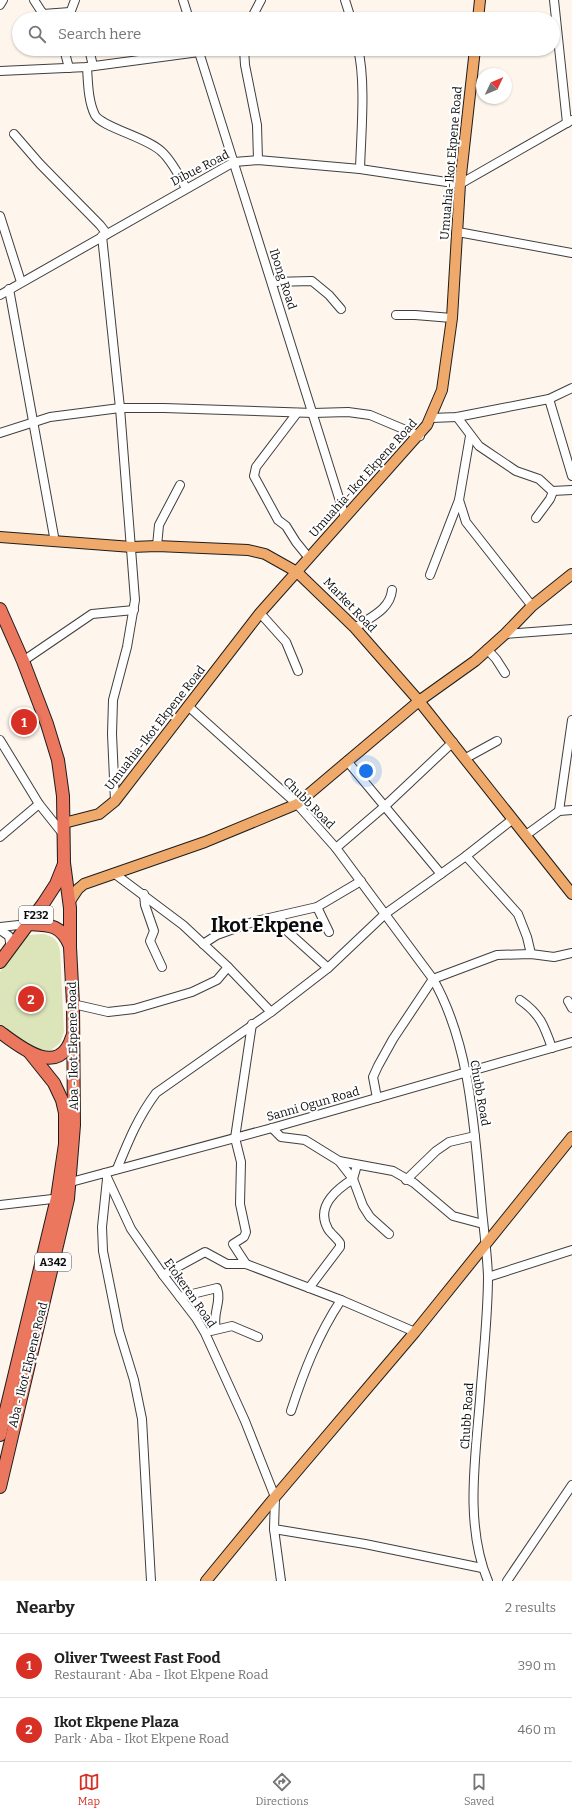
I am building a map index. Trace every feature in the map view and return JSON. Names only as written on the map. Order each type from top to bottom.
[{"type":"highway","name":"Aba - Ikot Ekpene Road","points":[[0,609],[23,661],[47,724],[58,760],[64,828],[64,863],[70,901],[74,1125],[63,1199],[0,1487]]},
{"type":"highway","name":"F232","points":[[0,962],[56,884],[64,863]]},
{"type":"highway","points":[[28,924],[49,925],[56,927],[66,937],[70,947]]},
{"type":"highway","points":[[2,1034],[40,1058],[58,1056],[70,1044],[73,1034]]},
{"type":"highway","name":"A342","points":[[30,1053],[54,1083],[64,1106],[66,1182]]},
{"type":"highway","name":"A342","points":[[0,1435],[63,1199]]},
{"type":"main road","points":[[479,12],[480,0]]},
{"type":"main road","name":"Umuahia-Ikot Ekpene Road","points":[[64,828],[99,814],[115,801],[260,613],[420,436],[431,418],[442,390],[452,318],[460,184],[474,56]]},
{"type":"main road","name":"Market Road","points":[[0,537],[132,548],[157,546],[248,550],[265,554],[297,572],[355,628],[420,701],[572,894]]},
{"type":"main road","points":[[70,901],[78,889],[84,884],[205,842],[297,804],[420,701],[487,650],[532,606],[572,574]]},
{"type":"main road","points":[[206,1581],[415,1332],[572,1137]]},
{"type":"street","points":[[0,5],[2,0]]},
{"type":"street","points":[[34,0],[42,12]]},
{"type":"street","points":[[71,12],[75,0]]},
{"type":"street","points":[[184,0],[187,12]]},
{"type":"street","points":[[255,12],[261,0]]},
{"type":"street","points":[[345,0],[349,12]]},
{"type":"street","points":[[554,0],[555,12]]},
{"type":"street","points":[[460,184],[569,122],[560,49]]},
{"type":"street","points":[[66,56],[69,68]]},
{"type":"street","points":[[89,56],[92,107],[99,120],[143,139],[162,152],[176,170],[186,188]]},
{"type":"street","points":[[0,71],[69,68],[158,56]]},
{"type":"street","name":"Ibong Road","points":[[201,56],[346,517]]},
{"type":"street","points":[[244,56],[245,66],[257,125],[258,160]]},
{"type":"street","points":[[360,56],[360,169]]},
{"type":"street","points":[[14,134],[40,164],[100,224],[104,235],[132,548],[135,600],[127,647],[113,700],[112,734],[115,801]]},
{"type":"street","name":"Dibue Road","points":[[0,295],[234,162],[258,160],[360,169],[460,184]]},
{"type":"street","points":[[0,216],[21,282]]},
{"type":"street","points":[[458,232],[572,253]]},
{"type":"street","points":[[272,282],[312,281],[329,295],[341,309]]},
{"type":"street","points":[[9,289],[55,542]]},
{"type":"street","points":[[396,315],[415,314],[452,318]]},
{"type":"street","points":[[431,418],[457,417],[550,399],[572,388]]},
{"type":"street","points":[[550,399],[572,476]]},
{"type":"street","points":[[0,433],[50,417],[120,408],[313,413],[348,412],[364,414],[420,436]]},
{"type":"street","points":[[297,412],[256,467],[254,476],[278,520],[286,526],[296,542],[309,558]]},
{"type":"street","points":[[457,417],[479,446],[513,469],[539,479],[552,490],[572,490]]},
{"type":"street","points":[[430,575],[459,500],[470,436]]},
{"type":"street","points":[[157,546],[159,525],[180,485]]},
{"type":"street","points":[[536,518],[550,499],[552,490]]},
{"type":"street","points":[[459,500],[466,522],[532,606]]},
{"type":"street","points":[[454,515],[463,514]]},
{"type":"street","points":[[355,628],[385,607],[391,599],[392,590]]},
{"type":"street","points":[[23,661],[92,614],[134,610]]},
{"type":"street","points":[[260,613],[286,642],[298,671]]},
{"type":"street","points":[[505,634],[572,629]]},
{"type":"street","points":[[487,650],[496,658],[505,674]]},
{"type":"street","name":"Chubb Road","points":[[188,706],[297,804],[336,848],[433,978],[444,1000],[466,1072],[475,1136],[486,1243],[488,1276],[473,1512],[482,1568],[488,1581]]},
{"type":"street","points":[[559,811],[572,720]]},
{"type":"street","points":[[0,740],[3,751],[39,804],[64,828]]},
{"type":"street","points":[[466,758],[497,741]]},
{"type":"street","points":[[336,848],[385,806],[453,742]]},
{"type":"street","points":[[347,761],[441,874]]},
{"type":"street","points":[[0,837],[39,804]]},
{"type":"street","points":[[526,835],[559,811],[572,810]]},
{"type":"street","points":[[118,1169],[131,1132],[144,1108],[156,1093],[271,1012],[328,968],[385,914],[466,856],[513,819]]},
{"type":"street","points":[[466,856],[518,914],[527,937],[530,954]]},
{"type":"street","points":[[115,874],[144,894],[183,925],[228,967],[271,1012]]},
{"type":"street","points":[[203,944],[216,935],[256,921],[316,907],[361,881]]},
{"type":"street","points":[[144,894],[145,905],[154,931],[150,941],[162,967]]},
{"type":"street","points":[[316,907],[329,932]]},
{"type":"street","points":[[279,916],[287,931],[328,968]]},
{"type":"street","points":[[0,927],[28,924]]},
{"type":"street","points":[[0,930],[9,936],[11,948]]},
{"type":"street","points":[[377,1098],[373,1077],[393,1039],[433,978],[497,955],[530,954],[554,958],[572,953]]},
{"type":"street","points":[[73,1004],[108,1012],[134,1009],[192,992],[217,980],[228,967]]},
{"type":"street","points":[[520,1000],[532,1008],[543,1022],[552,1048]]},
{"type":"street","points":[[246,1264],[233,1244],[244,1237],[246,1232],[240,1204],[241,1162],[236,1138],[252,1024]]},
{"type":"street","name":"Sanni Ogun Road","points":[[66,1182],[106,1176],[118,1169],[272,1128],[572,1042]]},
{"type":"street","points":[[272,1128],[281,1137],[305,1140],[340,1161],[393,1171],[414,1184],[453,1216],[483,1224]]},
{"type":"street","points":[[406,1180],[436,1151],[449,1142],[475,1136]]},
{"type":"street","points":[[340,1161],[353,1179],[363,1206],[370,1217],[389,1234]]},
{"type":"street","points":[[309,1288],[340,1247],[340,1243],[328,1229],[324,1216],[326,1207],[337,1189],[353,1179],[357,1165]]},
{"type":"street","points":[[106,1176],[102,1226],[103,1251],[119,1331],[134,1380],[142,1418],[151,1581]]},
{"type":"street","name":"Etokeren Road","points":[[106,1176],[126,1221],[205,1333],[244,1421],[275,1497]]},
{"type":"street","points":[[0,1205],[63,1199]]},
{"type":"street","points":[[488,1276],[572,1250]]},
{"type":"street","points":[[163,1275],[205,1252],[227,1264],[246,1264],[341,1300],[415,1332]]},
{"type":"street","points":[[180,1297],[217,1288],[220,1296],[213,1319],[216,1329]]},
{"type":"street","points":[[291,1411],[307,1362],[321,1338],[326,1323],[341,1300]]},
{"type":"street","points":[[205,1333],[232,1326],[258,1337]]},
{"type":"street","points":[[507,1581],[572,1484]]},
{"type":"street","points":[[275,1497],[274,1529],[282,1581]]},
{"type":"street","points":[[274,1529],[365,1544],[482,1568]]},
{"type":"green space","points":[[43,934],[54,939],[58,944],[60,951],[64,1032],[60,1043],[51,1050],[37,1050],[0,1026],[0,972],[23,940],[29,935]]},
{"type":"place","name":"Oliver Tweest Fast Food","points":[[24,722]]},
{"type":"place","name":"Ikot Ekpene Plaza","points":[[31,999]]},
{"type":"district","name":"Ikot Ekpene","points":[[267,925]]}]
